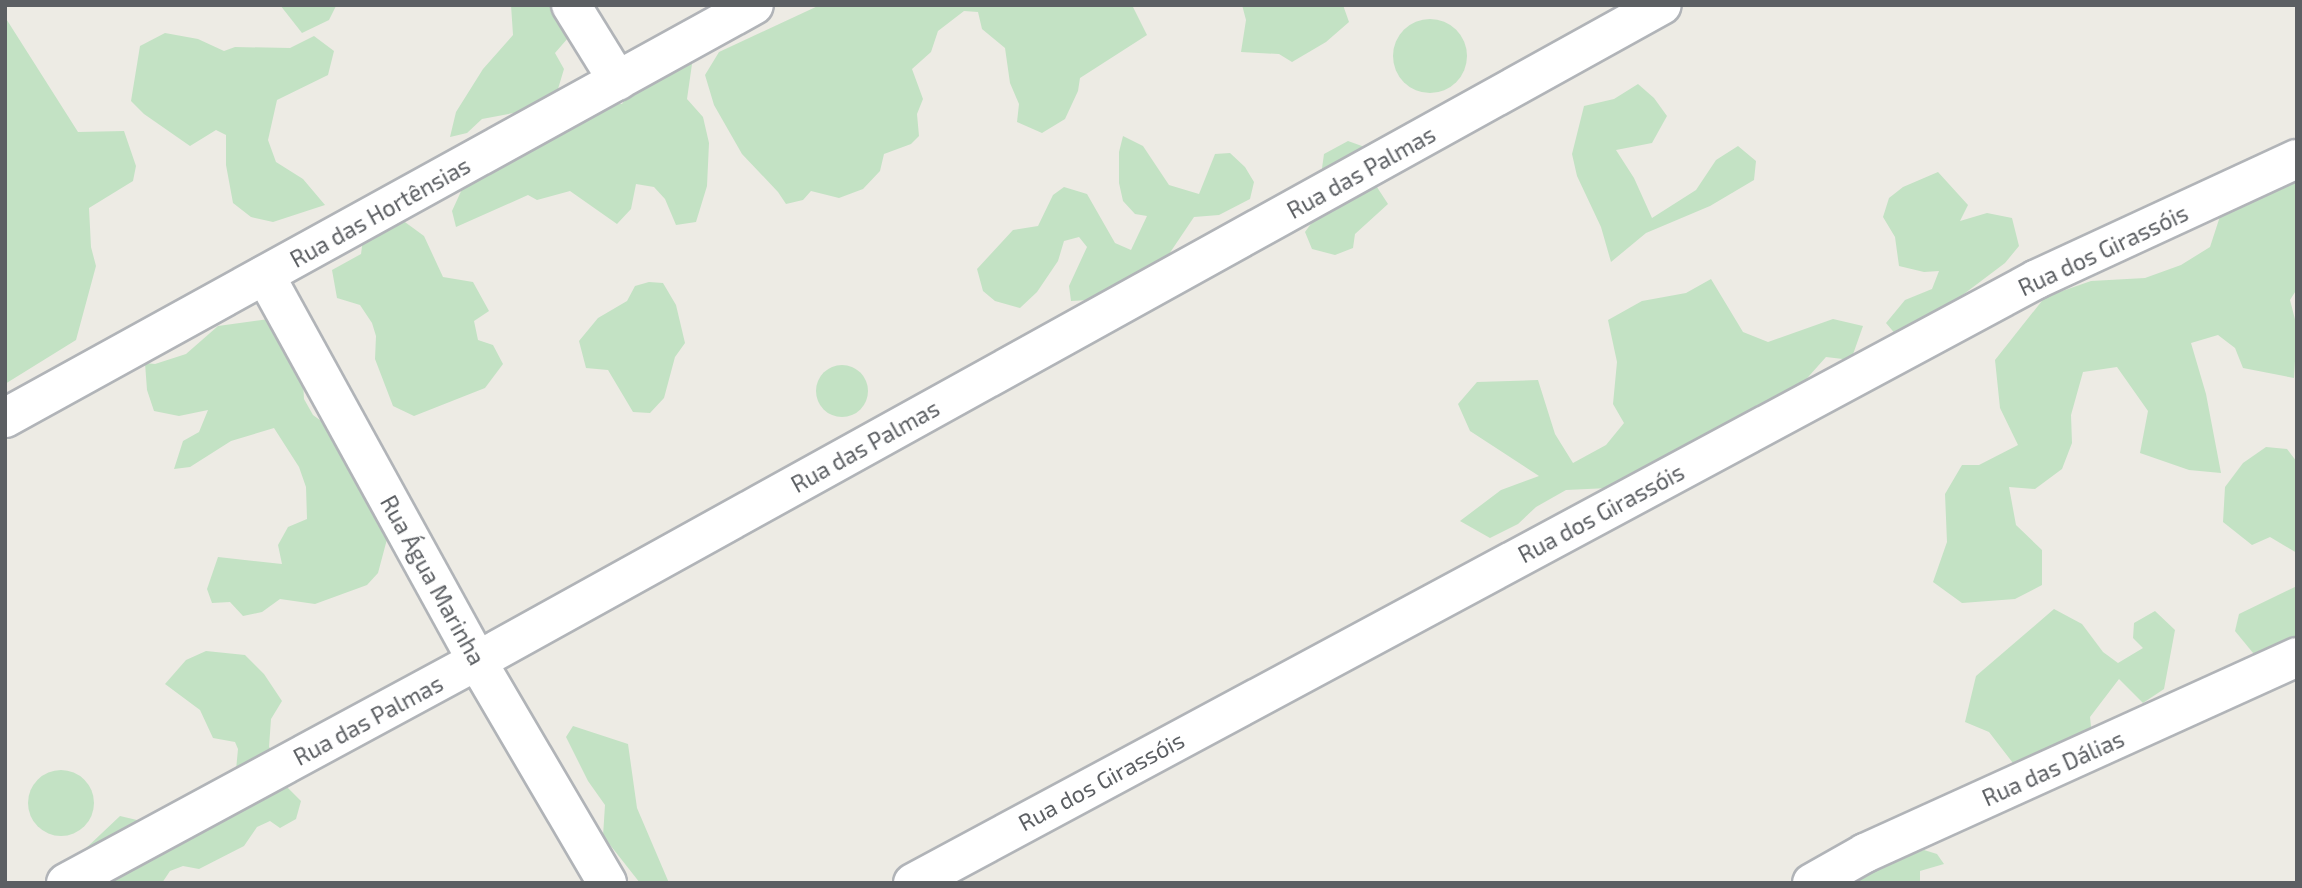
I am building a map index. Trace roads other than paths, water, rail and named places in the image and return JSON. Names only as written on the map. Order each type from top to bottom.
[{"type":"street","points":[[571,5],[618,80]]},
{"type":"street","name":"Rua das Hortênsias","points":[[5,418],[754,5]]},
{"type":"street","name":"Rua das Palmas","points":[[66,883],[477,661],[1662,5]]},
{"type":"street","name":"Rua dos Girassóis","points":[[913,883],[2037,279],[2297,159]]},
{"type":"street","name":"Rua Água Marinha","points":[[265,275],[477,661],[607,883]]},
{"type":"street","name":"Rua das Dálias","points":[[1812,883],[1865,853],[2297,657]]}]
